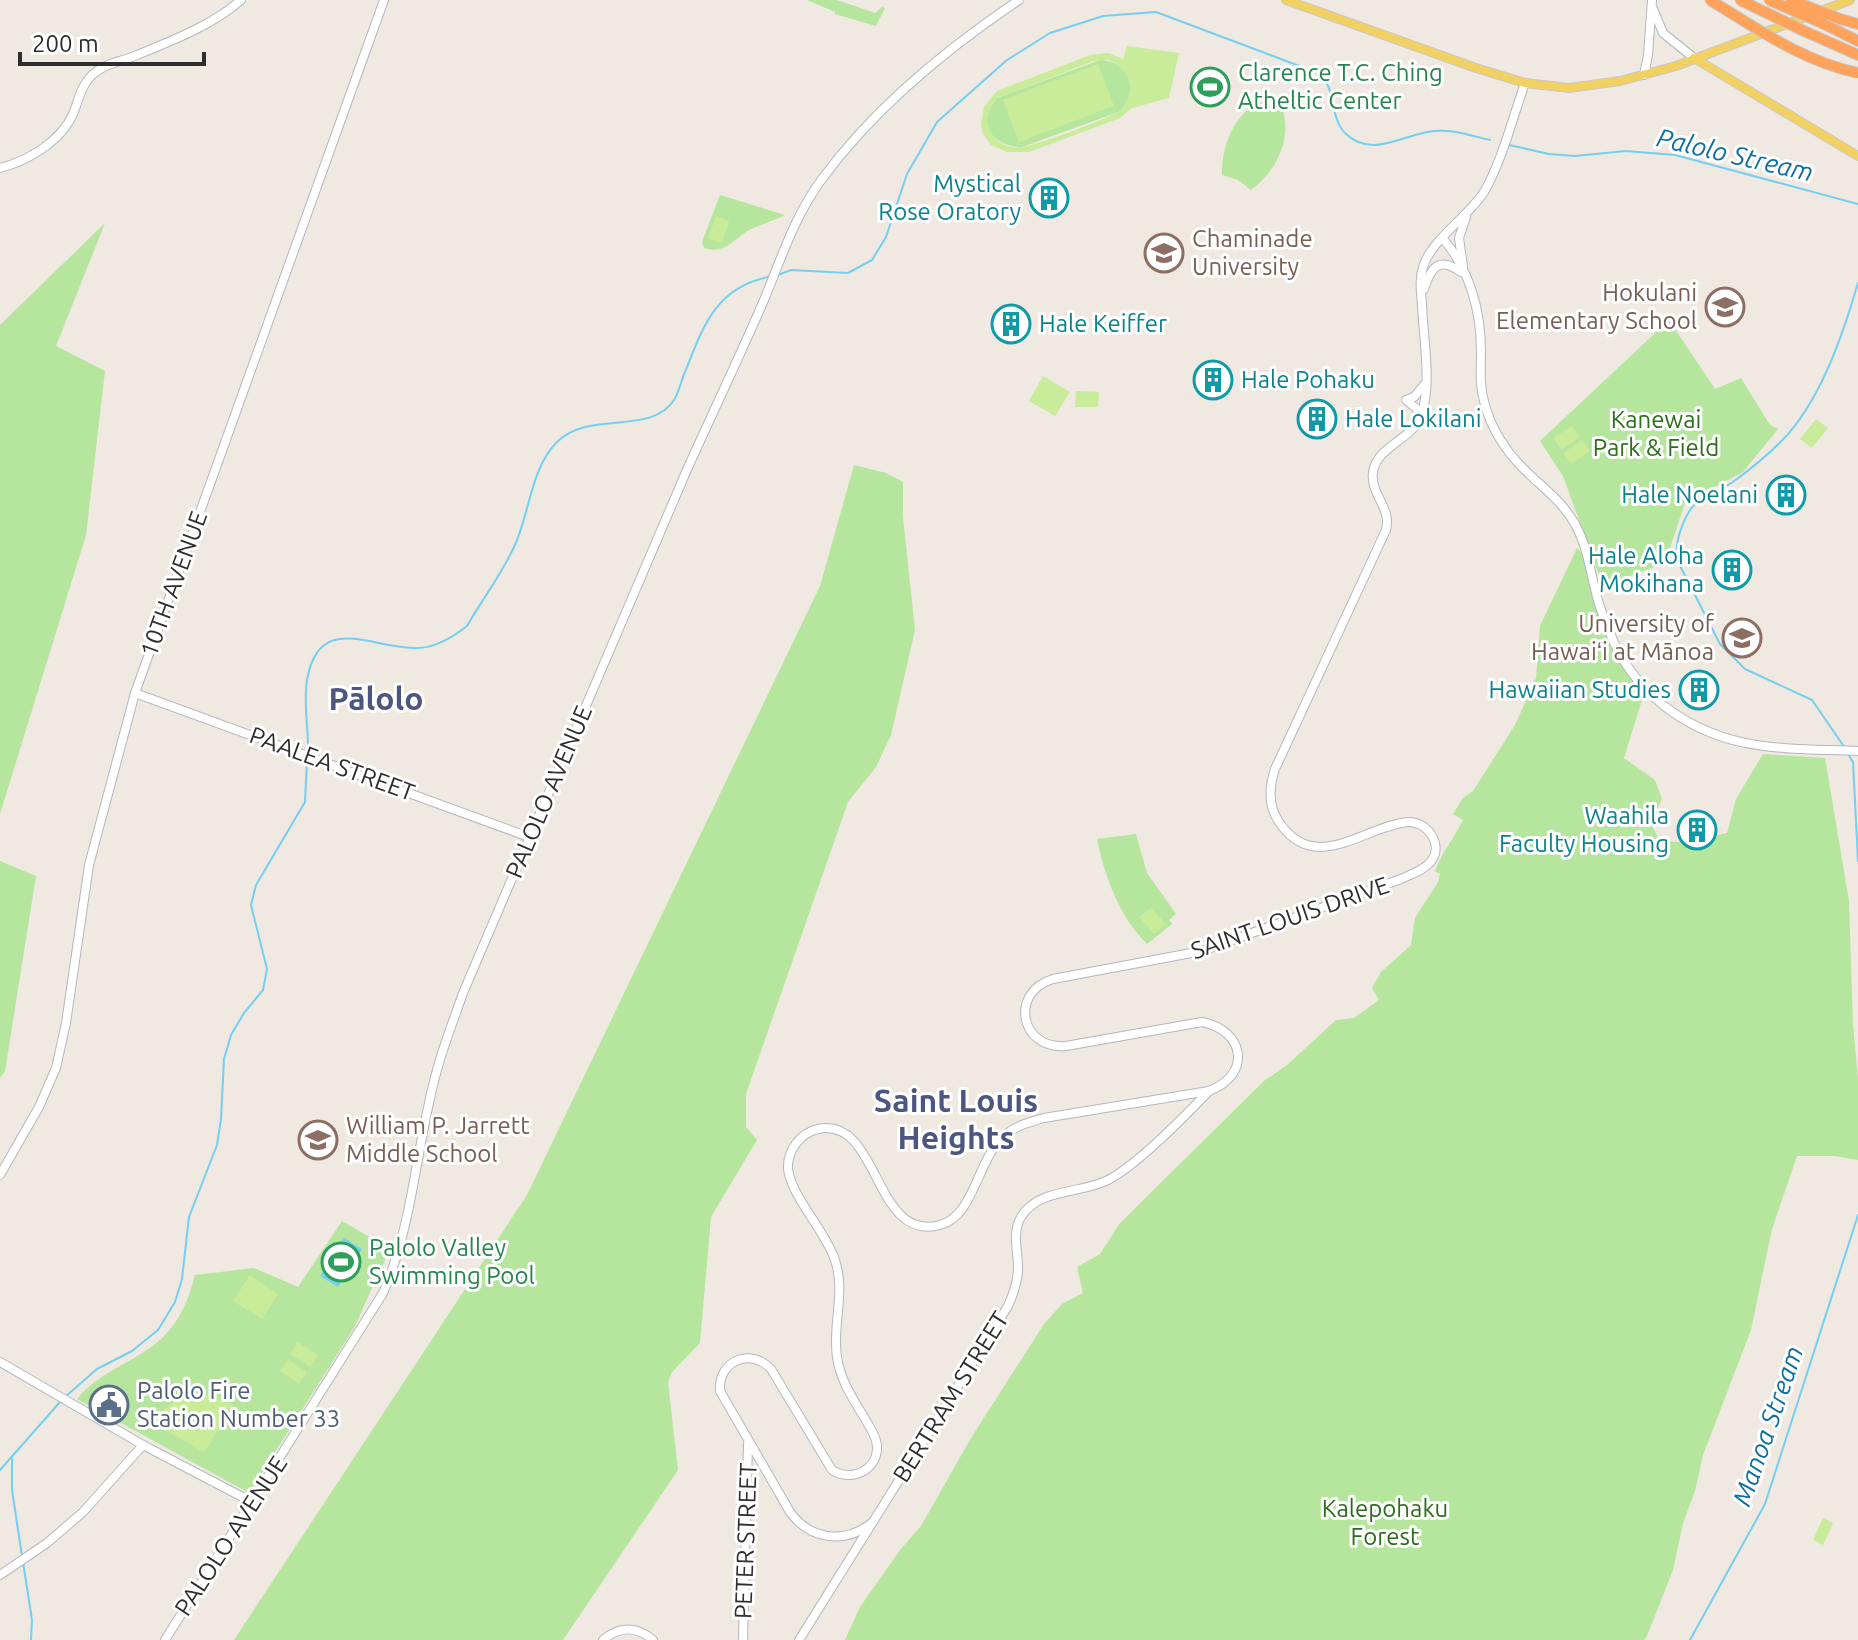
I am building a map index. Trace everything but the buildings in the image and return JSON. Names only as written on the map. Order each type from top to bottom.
[{"type":"highway","points":[[1710,0],[1796,52],[1858,73]]},
{"type":"highway","points":[[1740,0],[1858,55]]},
{"type":"highway","points":[[1769,0],[1858,41]]},
{"type":"highway","points":[[1792,0],[1858,24]]},
{"type":"main road","points":[[1286,0],[1434,55],[1525,83],[1577,88],[1644,75],[1795,22],[1844,1],[1858,7]]},
{"type":"main road","points":[[1694,58],[1858,156]]},
{"type":"street","points":[[0,168],[28,157],[62,131],[73,114],[80,90],[103,67],[159,46],[211,20],[241,0]]},
{"type":"street","name":"10TH AVENUE","points":[[0,1175],[39,1107],[56,1068],[66,1023],[89,865],[135,693],[384,0]]},
{"type":"street","name":"PALOLO AVENUE","points":[[165,1640],[364,1326],[391,1275],[407,1219],[436,1071],[463,993],[686,472],[808,200],[848,149],[941,55],[1019,0]]},
{"type":"street","points":[[1652,0],[1656,21],[1663,33],[1694,58]]},
{"type":"street","points":[[1644,75],[1652,0]]},
{"type":"street","points":[[1792,0],[1795,22]]},
{"type":"street","points":[[1421,418],[1426,381],[1421,277],[1426,260],[1489,183],[1525,83]]},
{"type":"street","points":[[1468,211],[1459,238],[1465,274],[1480,323],[1479,380],[1491,422],[1511,455],[1563,504],[1575,525],[1582,539],[1596,597],[1620,658],[1645,690],[1679,718],[1702,731],[1728,741],[1759,747],[1857,751]]},
{"type":"street","points":[[1443,239],[1465,274]]},
{"type":"street","points":[[1421,297],[1430,272],[1439,265],[1452,265],[1465,274]]},
{"type":"street","points":[[1421,418],[1417,409],[1406,400],[1419,392],[1426,381]]},
{"type":"street","name":"SAINT LOUIS DRIVE","points":[[1209,1091],[1224,1085],[1236,1072],[1239,1062],[1234,1044],[1215,1026],[1196,1022],[1055,1046],[1045,1044],[1033,1035],[1026,1021],[1025,1006],[1031,992],[1048,980],[1202,951],[1401,879],[1424,868],[1432,860],[1436,849],[1434,838],[1425,828],[1414,823],[1403,823],[1338,846],[1306,844],[1280,824],[1270,793],[1275,769],[1386,530],[1387,510],[1373,482],[1376,462],[1406,437],[1421,418]]},
{"type":"street","name":"PAALEA STREET","points":[[135,693],[529,837]]},
{"type":"street","points":[[873,1522],[853,1534],[837,1537],[807,1529],[790,1512],[723,1399],[720,1387],[720,1379],[727,1367],[745,1358],[758,1359],[771,1369],[832,1470],[848,1476],[860,1474],[873,1462],[877,1450],[876,1437],[839,1369],[836,1340],[841,1290],[836,1262],[790,1177],[790,1154],[804,1135],[826,1128],[847,1135],[856,1143],[901,1216],[917,1225],[935,1226],[953,1219],[962,1211],[986,1157],[1005,1135],[1023,1124],[1209,1091]]},
{"type":"street","name":"BERTRAM STREET","points":[[799,1640],[1008,1306],[1018,1274],[1016,1230],[1024,1212],[1045,1197],[1090,1188],[1111,1179],[1209,1091]]},
{"type":"street","points":[[0,1362],[143,1445],[252,1502]]},
{"type":"street","name":"PETER STREET","points":[[743,1640],[748,1443]]},
{"type":"street","points":[[0,1575],[83,1512],[143,1445]]},
{"type":"street","points":[[603,1640],[627,1629],[642,1632],[653,1640]]},
{"type":"green space","points":[[807,0],[837,0],[875,13],[885,8],[876,26],[835,14]]},
{"type":"green space","points":[[1127,46],[1179,53],[1169,98],[1132,108],[1120,118],[1029,152],[1007,152],[991,145],[983,134],[984,107],[997,91],[1090,55],[1108,53],[1123,59]],"holes":[[[1108,60],[1127,75],[1130,89],[1120,111],[1071,132],[1021,147],[1010,147],[992,135],[987,122],[988,114],[997,98],[1094,61]]]},
{"type":"green space","points":[[1100,60],[1118,66],[1128,78],[1130,94],[1121,111],[1022,147],[1002,143],[990,132],[987,116],[997,98]]},
{"type":"green space","points":[[1098,64],[1114,106],[1019,142],[1003,100]]},
{"type":"green space","points":[[1267,100],[1282,108],[1284,142],[1275,164],[1251,190],[1238,180],[1222,175],[1224,152],[1239,119],[1256,104]]},
{"type":"green space","points":[[720,195],[785,215],[749,230],[723,248],[704,248],[702,242]]},
{"type":"green space","points":[[716,216],[729,221],[722,243],[708,238]]},
{"type":"green space","points":[[105,223],[56,346],[105,371],[86,535],[0,814],[0,325]]},
{"type":"green space","name":"Kanewai Park & Field","points":[[1669,320],[1715,389],[1741,378],[1770,425],[1778,429],[1743,472],[1685,503],[1665,563],[1603,586],[1563,476],[1540,441]]},
{"type":"green space","points":[[1043,376],[1070,392],[1055,416],[1029,401]]},
{"type":"green space","points":[[1076,391],[1099,392],[1098,407],[1075,407]]},
{"type":"green space","points":[[1816,419],[1828,428],[1812,448],[1800,439]]},
{"type":"green space","points":[[1572,426],[1580,437],[1561,450],[1553,438]]},
{"type":"green space","points":[[1582,440],[1590,451],[1571,464],[1563,453]]},
{"type":"green space","points":[[854,465],[886,473],[903,482],[903,517],[915,630],[891,735],[876,767],[848,802],[746,1094],[746,1127],[757,1140],[711,1217],[700,1343],[672,1372],[668,1382],[678,1470],[563,1640],[234,1640],[527,1195],[820,586]]},
{"type":"green space","name":"Kalepohaku Forest","points":[[1577,548],[1589,561],[1609,631],[1645,690],[1624,758],[1655,780],[1662,799],[1651,823],[1658,838],[1683,842],[1727,833],[1736,799],[1763,754],[1825,758],[1849,901],[1858,1078],[1858,1160],[1835,1156],[1797,1156],[1772,1229],[1751,1330],[1703,1455],[1673,1570],[1647,1636],[1644,1640],[845,1640],[860,1607],[921,1526],[971,1438],[1044,1324],[1062,1304],[1083,1293],[1077,1267],[1100,1254],[1120,1223],[1265,1080],[1286,1066],[1336,1020],[1354,1018],[1379,1000],[1372,988],[1381,972],[1411,945],[1415,918],[1438,882],[1440,874],[1435,871],[1463,820],[1453,814],[1463,798],[1473,791],[1515,725],[1536,678],[1540,626]]},
{"type":"green space","points":[[1136,834],[1147,873],[1176,914],[1169,920],[1172,924],[1147,944],[1128,921],[1114,895],[1097,839]]},
{"type":"green space","points":[[0,861],[36,876],[5,1071],[0,1078]]},
{"type":"green space","points":[[1151,908],[1166,924],[1154,934],[1139,917]]},
{"type":"green space","points":[[342,1221],[390,1249],[354,1328],[249,1493],[77,1399],[97,1381],[143,1353],[164,1336],[184,1308],[195,1275],[254,1268],[298,1287]]},
{"type":"green space","points":[[250,1275],[278,1294],[262,1319],[233,1301]]},
{"type":"green space","points":[[298,1342],[318,1355],[310,1367],[290,1354]]},
{"type":"green space","points":[[288,1359],[307,1372],[299,1384],[280,1371]]},
{"type":"green space","points":[[203,1394],[233,1404],[206,1450],[201,1451],[154,1423],[174,1402]]},
{"type":"green space","points":[[1823,1518],[1833,1523],[1823,1545],[1813,1540]]},
{"type":"water","name":"Palolo Valley Swimming Pool","points":[[344,1238],[362,1249],[338,1287],[320,1276]]},
{"type":"waterway","name":"Palolo Stream","points":[[778,275],[791,270],[848,273],[872,260],[886,237],[907,174],[937,122],[1007,60],[1050,33],[1103,16],[1156,12],[1318,73],[1328,86],[1340,127],[1356,141],[1378,145],[1441,131],[1490,140]]},
{"type":"waterway","name":"Palolo Stream","points":[[1509,145],[1575,156],[1626,151],[1675,155],[1858,204]]},
{"type":"waterway","name":"Palolo Stream","points":[[308,754],[307,680],[313,659],[323,646],[349,638],[424,648],[444,641],[467,626],[514,547],[541,465],[557,442],[570,432],[586,427],[635,421],[664,411],[676,397],[698,340],[713,312],[735,290],[768,277]]},
{"type":"waterway","name":"Manoa Stream","points":[[1845,748],[1812,700],[1745,669],[1720,644],[1677,560],[1677,544],[1682,527],[1695,504],[1755,465],[1783,440],[1801,417],[1831,362],[1858,283]]},
{"type":"waterway","name":"Manoa Stream","points":[[1848,754],[1853,762],[1858,861]]},
{"type":"waterway","name":"Palolo Stream","points":[[65,1397],[97,1369],[132,1351],[158,1330],[175,1302],[182,1279],[189,1217],[217,1145],[224,1059],[231,1035],[263,990],[267,969],[251,905],[256,885],[305,802],[307,761]]},
{"type":"waterway","name":"Manoa Stream","points":[[1690,1640],[1765,1504],[1858,1215]]},
{"type":"waterway","name":"Palolo Stream","points":[[0,1470],[60,1402]]},
{"type":"waterway","points":[[12,1459],[12,1490],[22,1556]]},
{"type":"waterway","points":[[23,1562],[32,1620],[31,1640]]},
{"type":"place","name":"Clarence T.C. Ching Atheltic Center","points":[[1210,87]]},
{"type":"place","name":"Mystical Rose Oratory","points":[[1049,198]]},
{"type":"place","name":"Chaminade University","points":[[1164,253]]},
{"type":"place","name":"Hokulani Elementary School","points":[[1725,307]]},
{"type":"place","name":"Hale Keiffer","points":[[1011,324]]},
{"type":"place","name":"Hale Pohaku","points":[[1213,380]]},
{"type":"place","name":"Hale Lokilani","points":[[1317,419]]},
{"type":"place","name":"Hale Noelani","points":[[1786,495]]},
{"type":"place","name":"Hale Aloha Mokihana","points":[[1732,570]]},
{"type":"place","name":"University of Hawaiʻi at Mānoa","points":[[1742,638]]},
{"type":"place","name":"Hawaiian Studies","points":[[1699,690]]},
{"type":"place","name":"Waahila Faculty Housing","points":[[1697,830]]},
{"type":"place","name":"William P. Jarrett Middle School","points":[[318,1140]]},
{"type":"place","name":"Palolo Valley Swimming Pool","points":[[341,1262]]},
{"type":"place","name":"Palolo Fire Station Number 33","points":[[109,1405]]},
{"type":"district","name":"Pālolo","points":[[376,699]]},
{"type":"district","name":"Saint Louis Heights","points":[[956,1120]]}]
